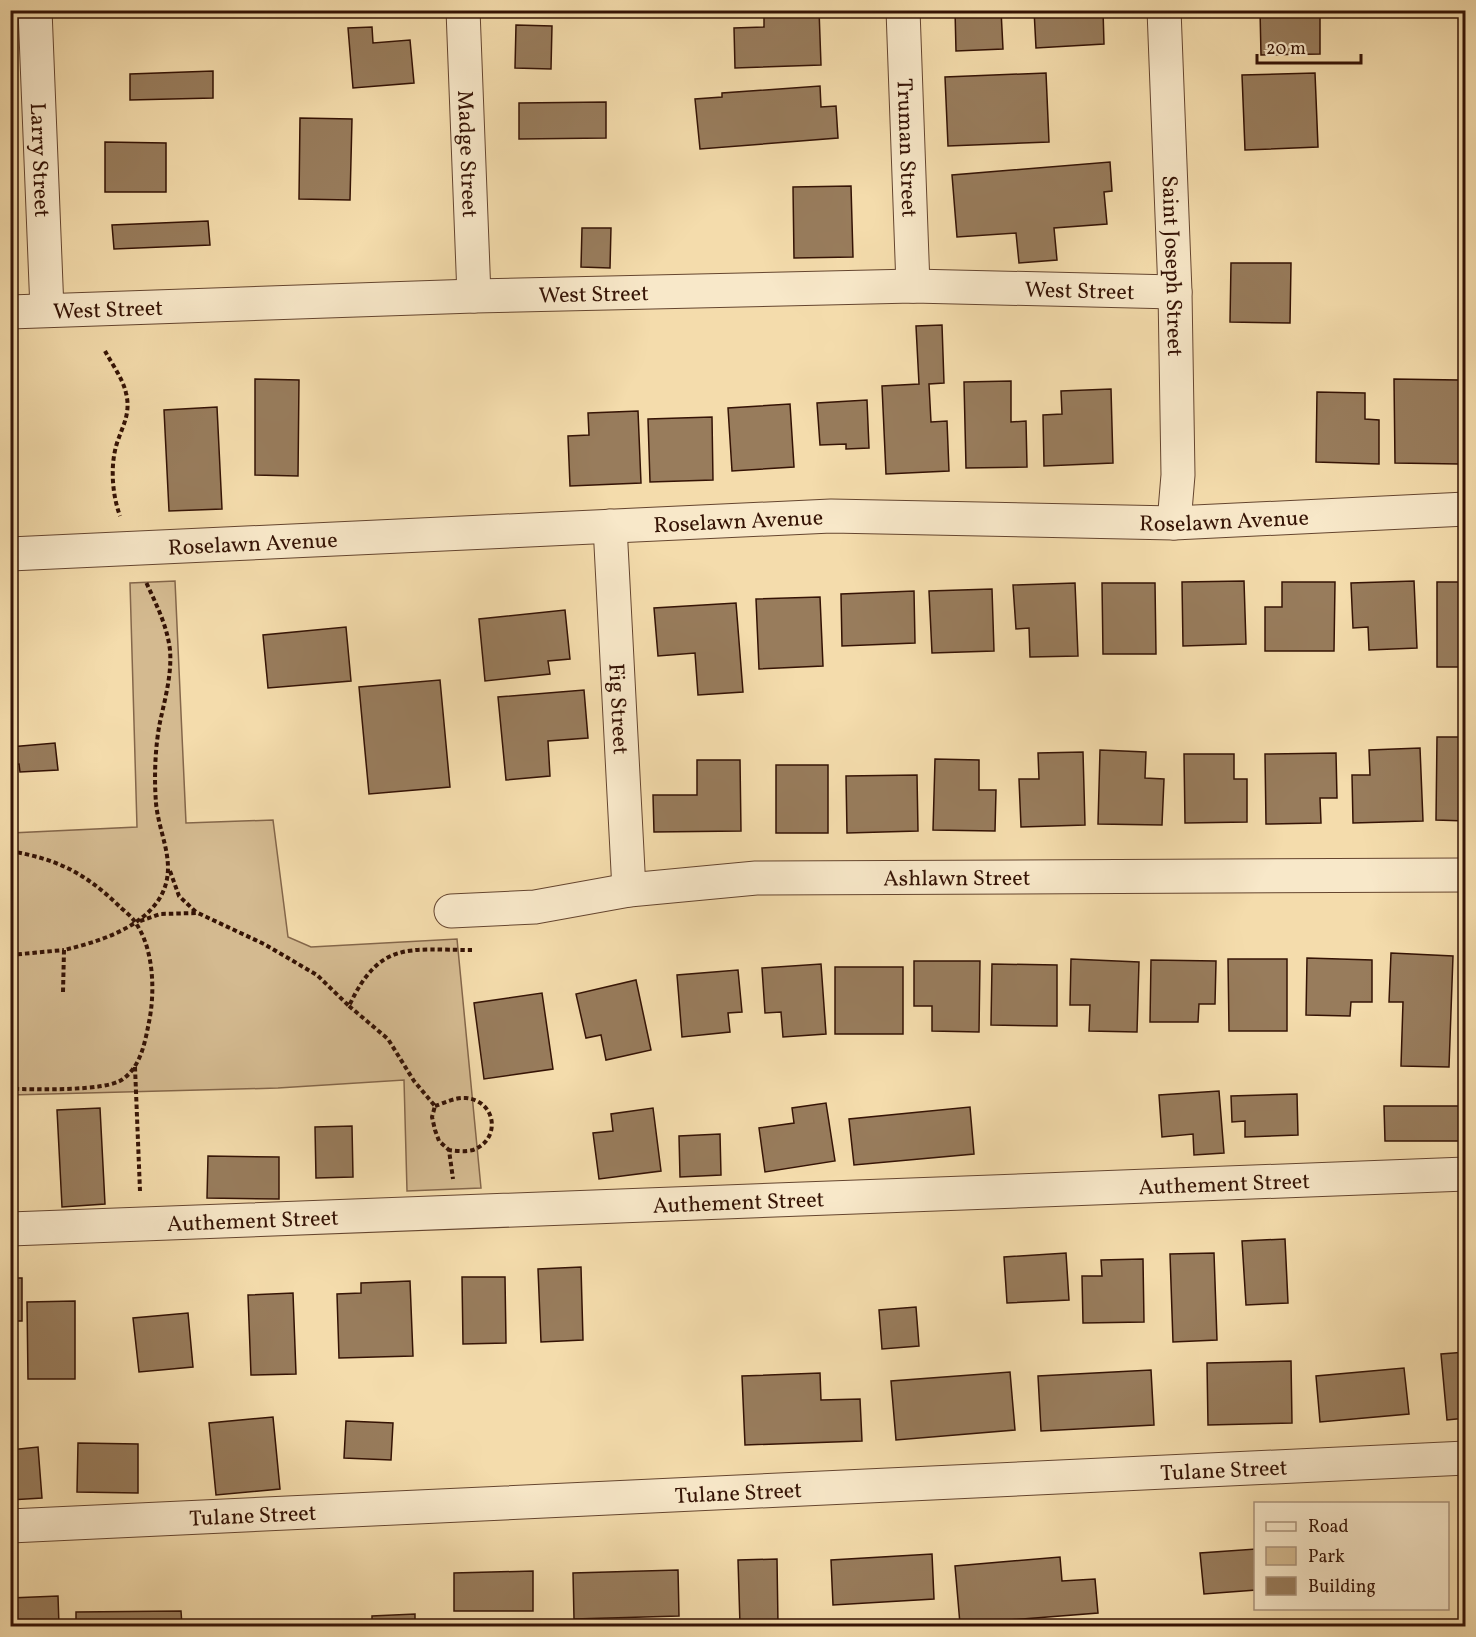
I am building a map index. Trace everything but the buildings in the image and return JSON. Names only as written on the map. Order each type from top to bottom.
[{"type":"street","name":"Larry Street","points":[[35,10],[47,310]]},
{"type":"street","name":"Madge Street","points":[[463,10],[474,296]]},
{"type":"street","name":"Truman Street","points":[[903,10],[913,286]]},
{"type":"street","name":"Saint Joseph Street","points":[[1164,10],[1175,292],[1178,475],[1174,523]]},
{"type":"street","name":"West Street","points":[[10,312],[474,296],[913,286],[1175,292]]},
{"type":"street","name":"Roselawn Avenue","points":[[10,554],[831,516],[1174,523],[1466,509]]},
{"type":"street","name":"Fig Street","points":[[610,526],[629,890]]},
{"type":"street","name":"Ashlawn Street","points":[[451,911],[535,907],[629,890],[756,878],[1466,875]]},
{"type":"street","name":"Authement Street","points":[[10,1229],[1466,1174]]},
{"type":"street","name":"Tulane Street","points":[[10,1526],[1466,1458]]},
{"type":"path","points":[[105,351],[126,391],[126,424],[114,459],[115,502],[167,631],[170,654],[166,705],[160,721],[156,765],[156,804],[170,871],[179,896],[198,914],[264,944],[317,975],[388,1039],[414,1080],[435,1106]]},
{"type":"path","points":[[10,851],[51,861],[89,878],[136,923],[143,937],[152,986],[146,1038],[135,1066],[122,1081],[91,1088],[10,1089]]},
{"type":"path","points":[[136,923],[160,896],[170,871]]},
{"type":"path","points":[[10,955],[64,950],[95,941],[160,914],[198,914]]},
{"type":"path","points":[[63,992],[64,950]]},
{"type":"path","points":[[349,1006],[358,986],[388,955],[409,950],[472,950]]},
{"type":"path","points":[[135,1066],[141,1224]]},
{"type":"path","points":[[435,1106],[466,1098],[484,1106],[494,1121],[493,1129],[485,1141],[473,1150],[449,1150]]},
{"type":"path","points":[[435,1106],[432,1117],[439,1141],[449,1150],[458,1212]]},
{"type":"green space","points":[[175,581],[186,823],[273,820],[288,937],[311,947],[457,939],[481,1188],[407,1191],[404,1080],[278,1088],[11,1095],[11,833],[137,827],[130,583]]}]
